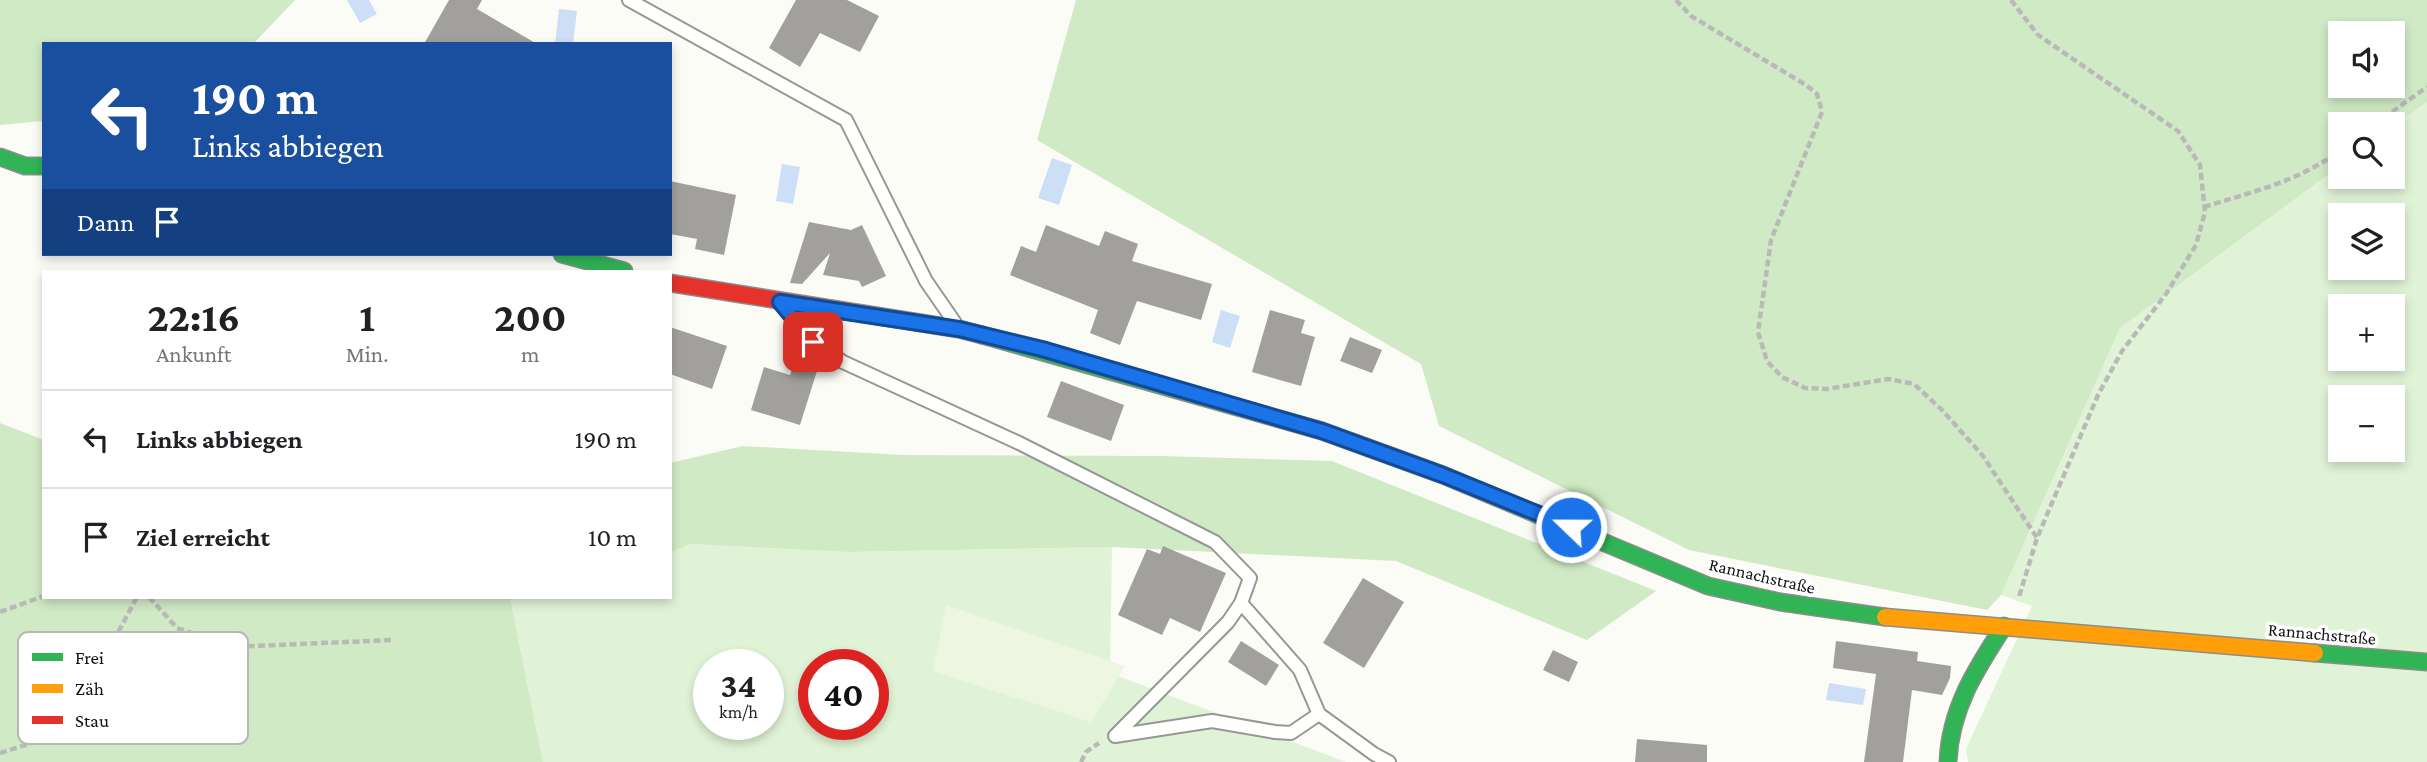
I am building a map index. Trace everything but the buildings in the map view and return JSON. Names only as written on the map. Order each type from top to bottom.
[{"type":"street","points":[[0,157],[25,166],[42,166]]},
{"type":"street","points":[[569,256],[620,270]]},
{"type":"street","name":"Rannachstraße","points":[[672,283],[959,329],[1042,349],[1322,431],[1443,475],[1708,586],[1780,602],[1860,615],[2427,662]]},
{"type":"street","points":[[1948,762],[1947,744],[1960,696],[2004,626]]},
{"type":"lane","points":[[629,0],[846,120],[926,281],[959,329]]},
{"type":"lane","points":[[780,302],[813,342],[843,362],[1019,443],[1215,542],[1250,578],[1241,603],[1228,622],[1115,736],[1212,721],[1275,733],[1292,733],[1319,714]]},
{"type":"lane","points":[[1241,603],[1300,670],[1319,714],[1389,762]]},
{"type":"path","points":[[1676,0],[1691,16],[1806,85],[1817,94],[1822,112],[1771,240],[1758,332],[1767,361],[1782,377],[1805,388],[1827,389],[1888,379],[1914,384],[1942,410],[1983,456],[2037,538]]},
{"type":"path","points":[[2004,626],[2023,590],[2037,538],[2098,395],[2116,362],[2166,294],[2196,245],[2204,207],[2200,165],[2178,131],[2038,36],[2011,0]]},
{"type":"path","points":[[2392,112],[2427,87]]},
{"type":"path","points":[[2204,207],[2294,178],[2328,160]]},
{"type":"path","points":[[0,612],[42,597]]},
{"type":"path","points":[[118,632],[136,599]]},
{"type":"path","points":[[151,599],[177,628],[189,632]]},
{"type":"path","points":[[248,646],[391,639]]},
{"type":"path","points":[[0,753],[28,744]]},
{"type":"green space","points":[[0,0],[295,0],[255,42],[42,42],[42,121],[0,125]]},
{"type":"green space","points":[[1076,0],[2427,0],[2427,102],[2405,118],[2405,112],[2328,112],[2328,175],[2120,328],[2001,595],[1987,610],[1689,550],[1439,426],[1421,364],[1037,140]]},
{"type":"green space","points":[[2427,102],[2427,762],[1968,762],[1966,749],[2032,606],[2001,595],[2120,328],[2328,175],[2328,189],[2405,189],[2405,118]]},
{"type":"green space","points":[[0,423],[42,439],[42,599],[510,599],[543,762],[0,762]]},
{"type":"green space","points":[[743,446],[903,455],[1161,456],[1332,461],[1656,591],[1587,640],[1396,561],[1112,547],[848,552],[690,544],[672,552],[672,463]]},
{"type":"green space","points":[[690,544],[848,552],[1112,547],[1110,673],[1346,762],[543,762],[510,599],[672,599],[672,552]]},
{"type":"green space","points":[[946,605],[1125,666],[1091,722],[933,671]]},
{"type":"water","points":[[347,0],[369,0],[377,14],[360,23]]},
{"type":"water","points":[[559,9],[577,11],[573,42],[555,42]]},
{"type":"water","points":[[1052,158],[1072,165],[1059,205],[1038,198]]},
{"type":"water","points":[[782,164],[800,167],[793,204],[776,201]]},
{"type":"water","points":[[1221,310],[1240,316],[1230,348],[1212,342]]},
{"type":"water","points":[[1829,683],[1866,689],[1863,705],[1826,700]]},
{"type":"traffic: fast","points":[[0,157],[25,166],[42,166]]},
{"type":"traffic: fast","points":[[569,256],[620,270]]},
{"type":"traffic: fast","points":[[982,335],[1322,431],[1443,475],[1708,586],[1780,602],[1885,617]]},
{"type":"traffic: fast","points":[[1948,762],[1959,707],[1966,690],[2004,626]]},
{"type":"traffic: fast","points":[[2315,653],[2427,662]]},
{"type":"traffic: slow","points":[[1885,617],[2315,653]]},
{"type":"traffic: jam","points":[[672,283],[959,329],[982,335]]},
{"type":"route","points":[[813,342],[780,302],[959,329],[1042,349],[1322,431],[1443,475],[1571,527]]}]
